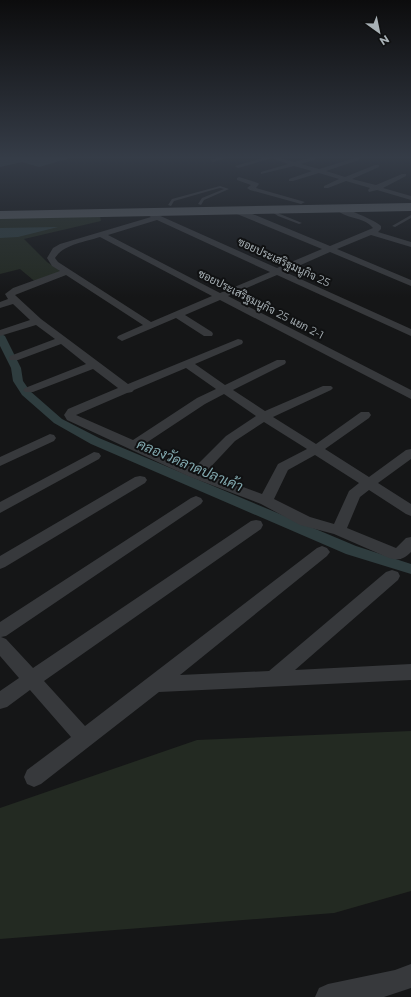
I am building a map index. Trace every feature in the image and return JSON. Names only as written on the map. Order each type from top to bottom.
[{"type":"main road","points":[[0,208],[174,205]]},
{"type":"main road","points":[[0,215],[152,214],[235,210],[339,208],[366,205]]},
{"type":"street","points":[[122,338],[377,229],[377,226],[368,219],[342,212],[339,208]]},
{"type":"street","points":[[235,210],[411,283]]},
{"type":"street","points":[[151,326],[67,272],[52,261],[51,258],[56,250],[63,246],[100,234],[152,214]]},
{"type":"street","name":"ซอยประเสริฐมนูกิจ 25","points":[[152,214],[411,332]]},
{"type":"street","points":[[371,232],[411,245]]},
{"type":"street","name":"ซอยประเสริฐมนูกิจ 25 แยก 2-1","points":[[100,234],[411,395]]},
{"type":"street","points":[[67,272],[16,290],[10,294],[14,300],[37,320],[128,390]]},
{"type":"street","points":[[0,305],[14,300]]},
{"type":"street","points":[[178,315],[208,334]]},
{"type":"street","points":[[1,333],[37,320]]},
{"type":"street","points":[[14,358],[63,340]]},
{"type":"street","points":[[238,342],[128,390],[72,412],[70,415],[71,417],[197,474],[266,501],[305,521],[339,530],[398,555],[411,542]]},
{"type":"street","points":[[134,445],[186,410],[281,362]]},
{"type":"street","points":[[29,390],[95,364]]},
{"type":"street","points":[[187,364],[224,390],[370,483],[411,511]]},
{"type":"street","points":[[197,474],[232,437],[265,416],[327,388]]},
{"type":"street","points":[[266,501],[283,467],[317,449],[366,415]]},
{"type":"street","points":[[0,462],[50,438]]},
{"type":"street","points":[[339,530],[354,494],[411,453]]},
{"type":"street","points":[[0,508],[94,456]]},
{"type":"street","points":[[0,563],[140,480]]},
{"type":"street","points":[[0,631],[196,502]]},
{"type":"street","points":[[0,701],[256,525]]},
{"type":"street","points":[[34,777],[155,684],[322,552]]},
{"type":"street","points":[[272,679],[392,576]]},
{"type":"street","points":[[0,644],[84,738]]},
{"type":"street","points":[[155,684],[411,672]]},
{"type":"street","points":[[328,997],[395,982],[411,976]]},
{"type":"lane","points":[[270,209],[300,223]]},
{"type":"lane","points":[[394,226],[411,216]]},
{"type":"shaded area","points":[[100,216],[101,221],[24,239],[47,262],[66,275],[38,284],[20,269],[0,274],[0,218]]},
{"type":"shaded area","points":[[58,227],[18,237],[0,238],[0,228]]},
{"type":"shaded area","points":[[411,731],[411,891],[334,913],[0,939],[0,808],[197,740]]},
{"type":"waterway","name":"คลองวัดลาดปลาเค้า","points":[[0,336],[16,368],[18,381],[26,393],[58,421],[95,441],[351,550],[411,569]]}]
